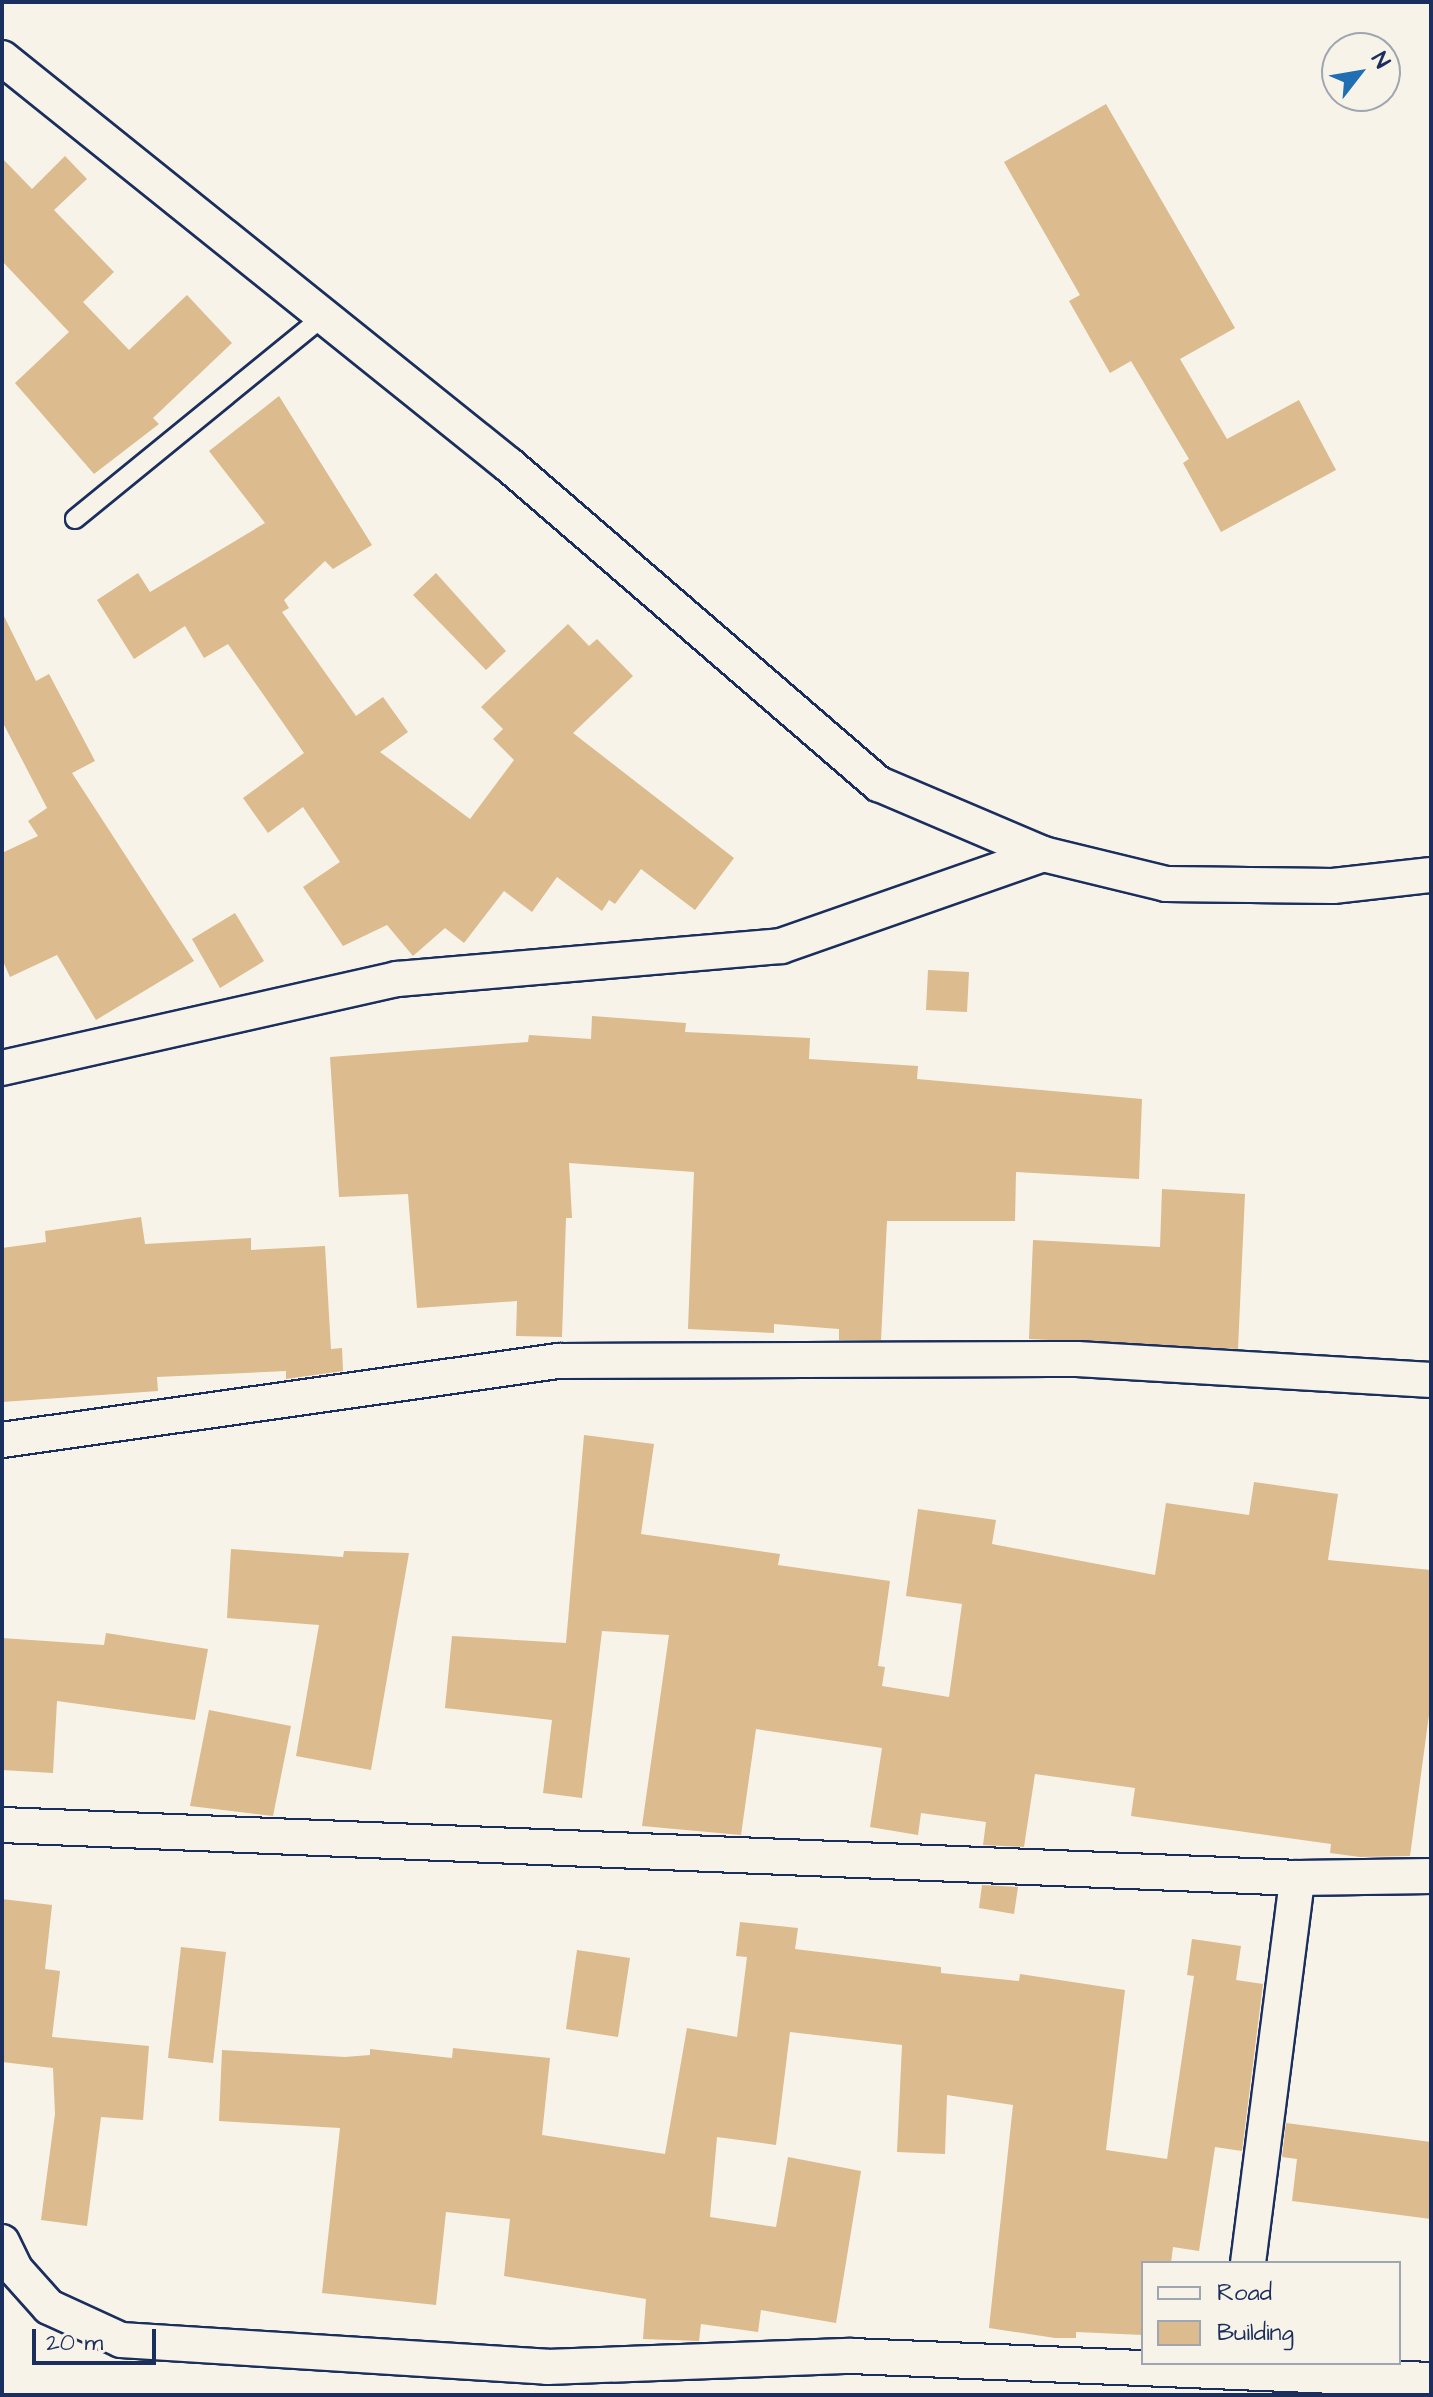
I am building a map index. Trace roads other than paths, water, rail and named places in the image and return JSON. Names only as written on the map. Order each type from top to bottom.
[{"type":"street","points":[[2,58],[521,475],[879,784],[1043,854],[1166,884],[1333,886],[1431,875]]},
{"type":"street","points":[[2,1068],[397,979],[781,946],[1043,854]]},
{"type":"street","points":[[2,1440],[558,1361],[1077,1359],[1431,1380]]},
{"type":"street","points":[[2,1825],[1297,1878],[1431,1876]]},
{"type":"street","points":[[1248,2261],[1297,1878]]},
{"type":"street","points":[[2,2242],[15,2269],[49,2307],[121,2340],[547,2367],[851,2356],[1233,2378],[1431,2380]]},
{"type":"lane","points":[[75,519],[323,317]]}]
